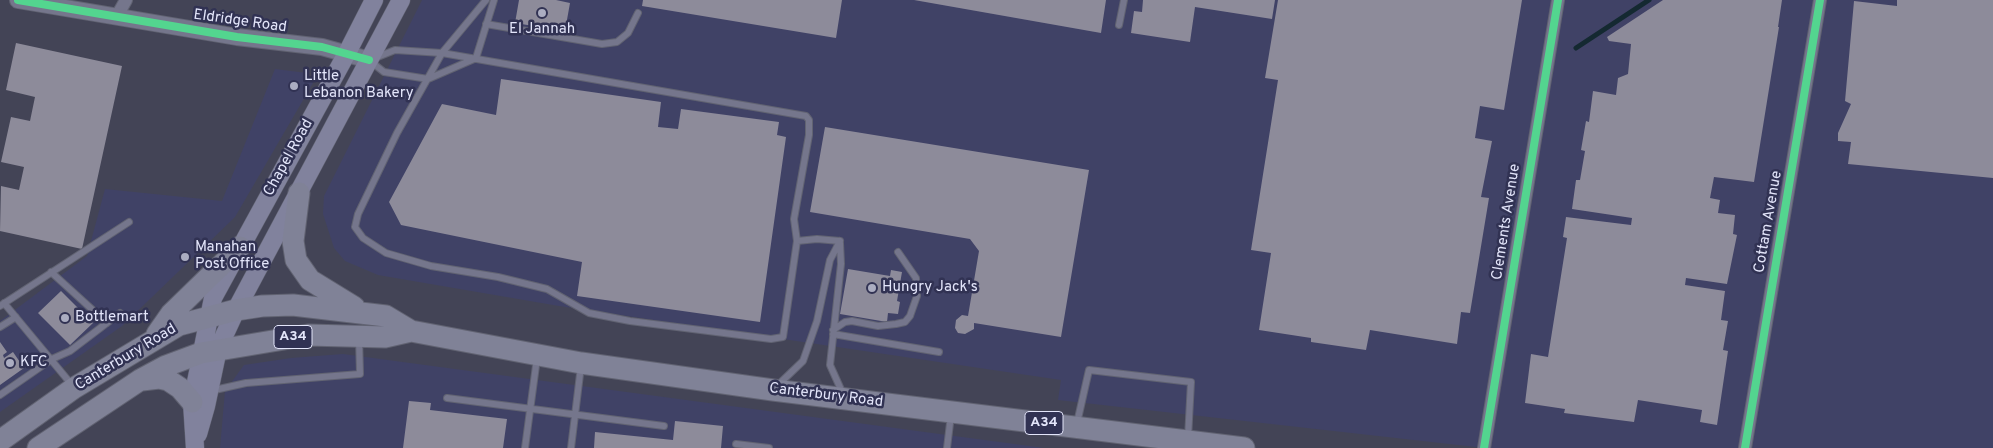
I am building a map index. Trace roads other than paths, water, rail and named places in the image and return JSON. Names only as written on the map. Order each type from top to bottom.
[{"type":"highway","points":[[299,193],[293,241],[296,260],[310,280],[360,312]]},
{"type":"highway","points":[[152,341],[171,314],[240,248]]},
{"type":"highway","name":"Canterbury Road","points":[[0,441],[74,388],[179,325],[236,310],[262,306],[294,305],[386,316],[410,331],[581,363],[773,390],[1076,427],[1144,438],[1244,448]]},
{"type":"highway","name":"Canterbury Road","points":[[38,448],[140,380],[166,366],[209,351],[308,335],[385,337],[410,331]]},
{"type":"highway","points":[[140,380],[159,378],[168,380],[200,397]]},
{"type":"main road","name":"Chapel Road","points":[[209,351],[209,318],[213,298],[348,53],[374,0]]},
{"type":"main road","name":"Chapel Road","points":[[209,351],[236,310],[401,0]]},
{"type":"main road","points":[[195,444],[200,397],[209,351]]},
{"type":"street","name":"Eldridge Road","points":[[18,0],[237,36],[322,47],[369,60]]},
{"type":"street","points":[[117,16],[126,0]]},
{"type":"street","name":"Clements Avenue","points":[[1484,448],[1558,0]]},
{"type":"street","name":"Cottam Avenue","points":[[1745,448],[1820,0]]},
{"type":"lane","points":[[369,60],[395,50],[442,52],[806,116],[809,120],[808,136],[794,219],[798,241],[783,337],[771,339],[589,313],[547,289],[498,277],[431,266],[386,253],[363,238],[355,227],[358,214],[397,133],[442,52],[486,0]]},
{"type":"lane","points":[[476,58],[494,0]]},
{"type":"lane","points":[[1119,25],[1124,0]]},
{"type":"lane","points":[[486,24],[602,44],[617,42],[628,33],[638,13]]},
{"type":"lane","points":[[369,60],[384,72],[428,78],[476,58]]},
{"type":"lane","points":[[74,388],[16,317],[2,304],[129,222]]},
{"type":"lane","points":[[798,241],[817,238],[840,242]]},
{"type":"lane","points":[[840,242],[841,264],[830,365],[844,398]]},
{"type":"lane","points":[[773,390],[803,361],[817,321],[830,260],[840,242]]},
{"type":"lane","points":[[833,332],[845,322],[852,321],[878,326],[905,322],[910,316],[917,296],[916,278],[898,252]]},
{"type":"lane","points":[[51,272],[107,323]]},
{"type":"lane","points":[[0,395],[52,360],[70,351],[120,313]]},
{"type":"lane","points":[[0,327],[16,317]]},
{"type":"lane","points":[[833,332],[939,352]]},
{"type":"lane","points":[[200,397],[246,383],[360,374],[358,335]]},
{"type":"lane","points":[[525,448],[538,355]]},
{"type":"lane","points":[[571,448],[581,363]]},
{"type":"lane","points":[[1076,427],[1090,370],[1190,382],[1188,441]]},
{"type":"lane","points":[[447,398],[664,426]]},
{"type":"lane","points":[[947,448],[951,412]]},
{"type":"lane","points":[[736,444],[769,448]]},
{"type":"waterway","points":[[1576,48],[1649,0]]},
{"type":"place","name":"El Jannah","points":[[542,13]]},
{"type":"place","name":"Little Lebanon Bakery","points":[[294,86]]},
{"type":"place","name":"Manahan Post Office","points":[[185,257]]},
{"type":"place","name":"Hungry Jack's","points":[[872,288]]},
{"type":"place","name":"Bottlemart","points":[[65,318]]},
{"type":"place","name":"KFC","points":[[10,363]]}]
